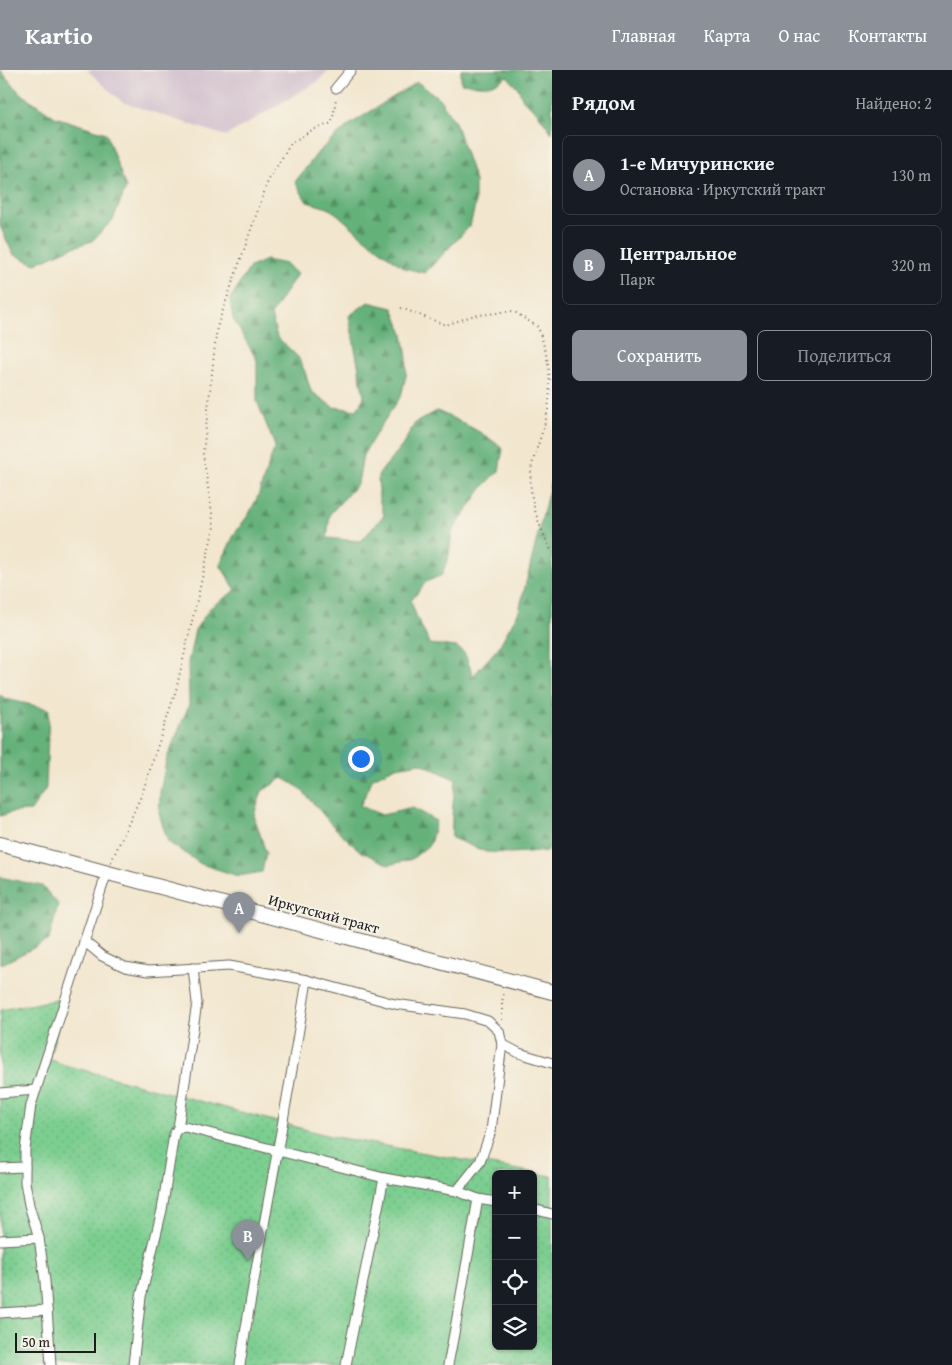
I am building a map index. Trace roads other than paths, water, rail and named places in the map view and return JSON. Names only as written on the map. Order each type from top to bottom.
[{"type":"main road","name":"Иркутский тракт","points":[[0,844],[552,992]]},
{"type":"street","points":[[336,88],[351,70]]},
{"type":"street","points":[[50,1365],[45,1281],[39,1238],[29,1205],[25,1182],[25,1150],[31,1105],[107,872]]},
{"type":"street","points":[[84,941],[102,956],[125,967],[148,971],[229,966],[307,980],[395,1004],[465,1014],[488,1022],[498,1032],[502,1044],[491,1131],[480,1162],[457,1191]]},
{"type":"street","points":[[132,1365],[141,1297],[162,1210],[174,1134],[178,1128],[196,1003],[193,968]]},
{"type":"street","points":[[240,1365],[307,980]]},
{"type":"street","points":[[502,1044],[519,1053],[552,1063]]},
{"type":"street","points":[[0,1093],[36,1090]]},
{"type":"street","points":[[178,1128],[185,1127],[384,1178],[457,1191],[478,1199],[492,1201]]},
{"type":"street","points":[[0,1168],[25,1167]]},
{"type":"street","points":[[346,1365],[384,1178]]},
{"type":"street","points":[[448,1365],[478,1199]]},
{"type":"street","points":[[537,1210],[552,1214]]},
{"type":"street","points":[[0,1240],[39,1238]]},
{"type":"street","points":[[0,1313],[46,1310]]},
{"type":"place","name":"1-е Мичуринские","points":[[239,933]]},
{"type":"place","name":"Центральное","points":[[248,1261]]}]
